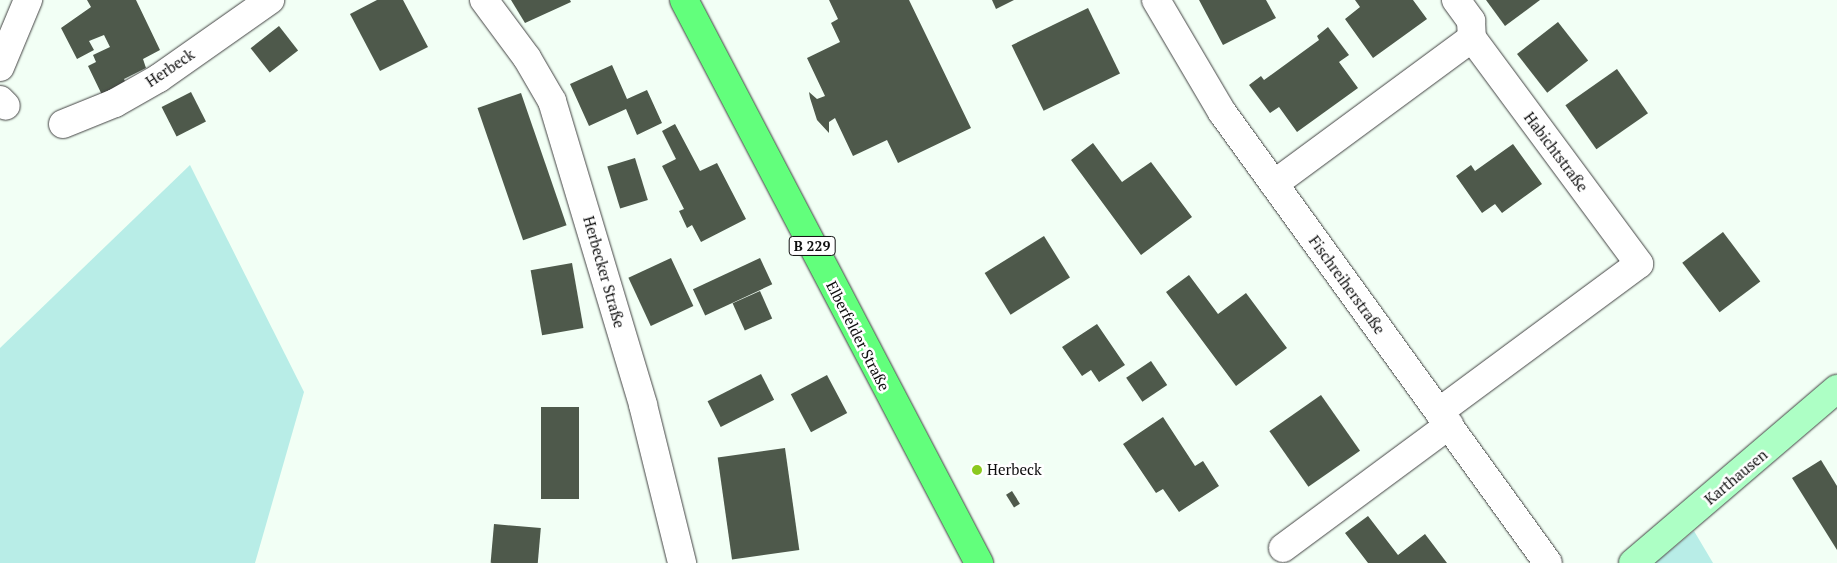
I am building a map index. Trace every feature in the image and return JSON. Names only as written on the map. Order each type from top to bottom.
[{"type":"main road","name":"Elberfelder Straße","points":[[684,0],[979,563]]},
{"type":"main road","name":"Karthausen","points":[[1633,563],[1837,389]]},
{"type":"street","points":[[0,67],[28,0]]},
{"type":"street","name":"Herbeck","points":[[63,124],[115,103],[159,78],[270,0]]},
{"type":"street","name":"Herbecker Straße","points":[[484,0],[527,58],[552,101],[643,405],[682,563]]},
{"type":"street","name":"Fischreiherstraße","points":[[1156,0],[1207,89],[1548,563]]},
{"type":"street","points":[[1274,184],[1472,38],[1471,20],[1456,0]]},
{"type":"street","name":"Habichtstraße","points":[[1444,419],[1639,264],[1472,38]]},
{"type":"street","points":[[1283,548],[1444,419]]},
{"type":"shaded area","points":[[190,165],[304,392],[255,563],[0,563],[0,348]]},
{"type":"shaded area","points":[[1694,531],[1713,563],[1655,563]]},
{"type":"building","points":[[87,0],[136,0],[160,50],[143,59],[146,68],[124,79],[127,85],[103,97],[88,66],[96,62],[93,55],[110,47],[104,35],[89,41],[94,50],[77,59],[61,28],[91,7]]},
{"type":"building","points":[[377,0],[403,0],[428,47],[380,71],[350,14]]},
{"type":"building","points":[[511,0],[570,0],[571,2],[525,23]]},
{"type":"building","points":[[829,0],[909,0],[971,128],[898,163],[887,140],[853,156],[835,118],[829,122],[829,133],[817,120],[809,92],[817,99],[825,96],[807,58],[840,42],[831,23],[838,19]]},
{"type":"building","points":[[992,0],[1014,0],[996,9]]},
{"type":"building","points":[[1199,0],[1266,0],[1276,18],[1223,45]]},
{"type":"building","points":[[1355,0],[1413,0],[1427,19],[1373,58],[1345,19],[1360,7]]},
{"type":"building","points":[[1486,0],[1540,0],[1505,26]]},
{"type":"building","points":[[1088,8],[1120,74],[1044,111],[1012,45]]},
{"type":"building","points":[[1558,22],[1588,61],[1547,93],[1517,54]]},
{"type":"building","points":[[279,26],[298,50],[270,73],[251,48]]},
{"type":"building","points":[[1328,27],[1349,55],[1339,62],[1358,88],[1297,132],[1279,107],[1270,113],[1249,85],[1261,76],[1264,80],[1319,40],[1317,36]]},
{"type":"building","points":[[612,65],[627,99],[647,90],[662,123],[637,135],[626,109],[589,126],[570,84]]},
{"type":"building","points":[[1617,69],[1648,113],[1596,149],[1565,105]]},
{"type":"building","points":[[191,92],[206,121],[177,136],[162,107]]},
{"type":"building","points":[[521,93],[567,225],[523,240],[478,108]]},
{"type":"building","points":[[675,124],[700,171],[717,163],[746,219],[701,242],[692,225],[687,228],[679,211],[684,209],[662,166],[676,159],[662,131]]},
{"type":"building","points":[[1093,143],[1122,182],[1151,162],[1192,217],[1141,255],[1071,160]]},
{"type":"building","points":[[1513,144],[1542,184],[1502,213],[1495,204],[1482,213],[1456,176],[1471,165],[1475,171]]},
{"type":"building","points":[[635,158],[648,200],[620,209],[607,166]]},
{"type":"building","points":[[1723,232],[1760,282],[1720,312],[1682,263]]},
{"type":"building","points":[[1044,236],[1070,278],[1011,315],[985,273]]},
{"type":"building","points":[[671,258],[693,306],[651,326],[628,278]]},
{"type":"building","points":[[760,258],[772,284],[705,316],[693,289]]},
{"type":"building","points":[[572,263],[583,328],[542,335],[531,270]]},
{"type":"building","points":[[1189,275],[1218,314],[1246,293],[1287,348],[1236,386],[1166,292]]},
{"type":"building","points":[[760,291],[772,318],[745,331],[733,303]]},
{"type":"building","points":[[1097,324],[1125,365],[1099,382],[1091,370],[1082,376],[1062,347]]},
{"type":"building","points":[[1151,361],[1167,385],[1142,402],[1126,378]]},
{"type":"building","points":[[761,374],[774,400],[721,427],[708,401]]},
{"type":"building","points":[[827,375],[847,413],[811,432],[791,394]]},
{"type":"building","points":[[1321,395],[1360,451],[1308,487],[1269,431]]},
{"type":"building","points":[[541,407],[579,407],[579,499],[541,499]]},
{"type":"building","points":[[1163,417],[1195,466],[1203,461],[1219,486],[1179,512],[1163,489],[1156,493],[1123,444]]},
{"type":"building","points":[[785,448],[799,550],[732,559],[718,457]]},
{"type":"building","points":[[1821,460],[1837,486],[1837,550],[1792,478]]},
{"type":"building","points":[[1012,491],[1020,504],[1014,507],[1006,495]]},
{"type":"building","points":[[1368,516],[1398,555],[1425,534],[1447,563],[1368,563],[1345,533]]},
{"type":"building","points":[[494,524],[541,528],[538,563],[491,563]]},
{"type":"place","name":"Herbeck","points":[[977,470]]}]
